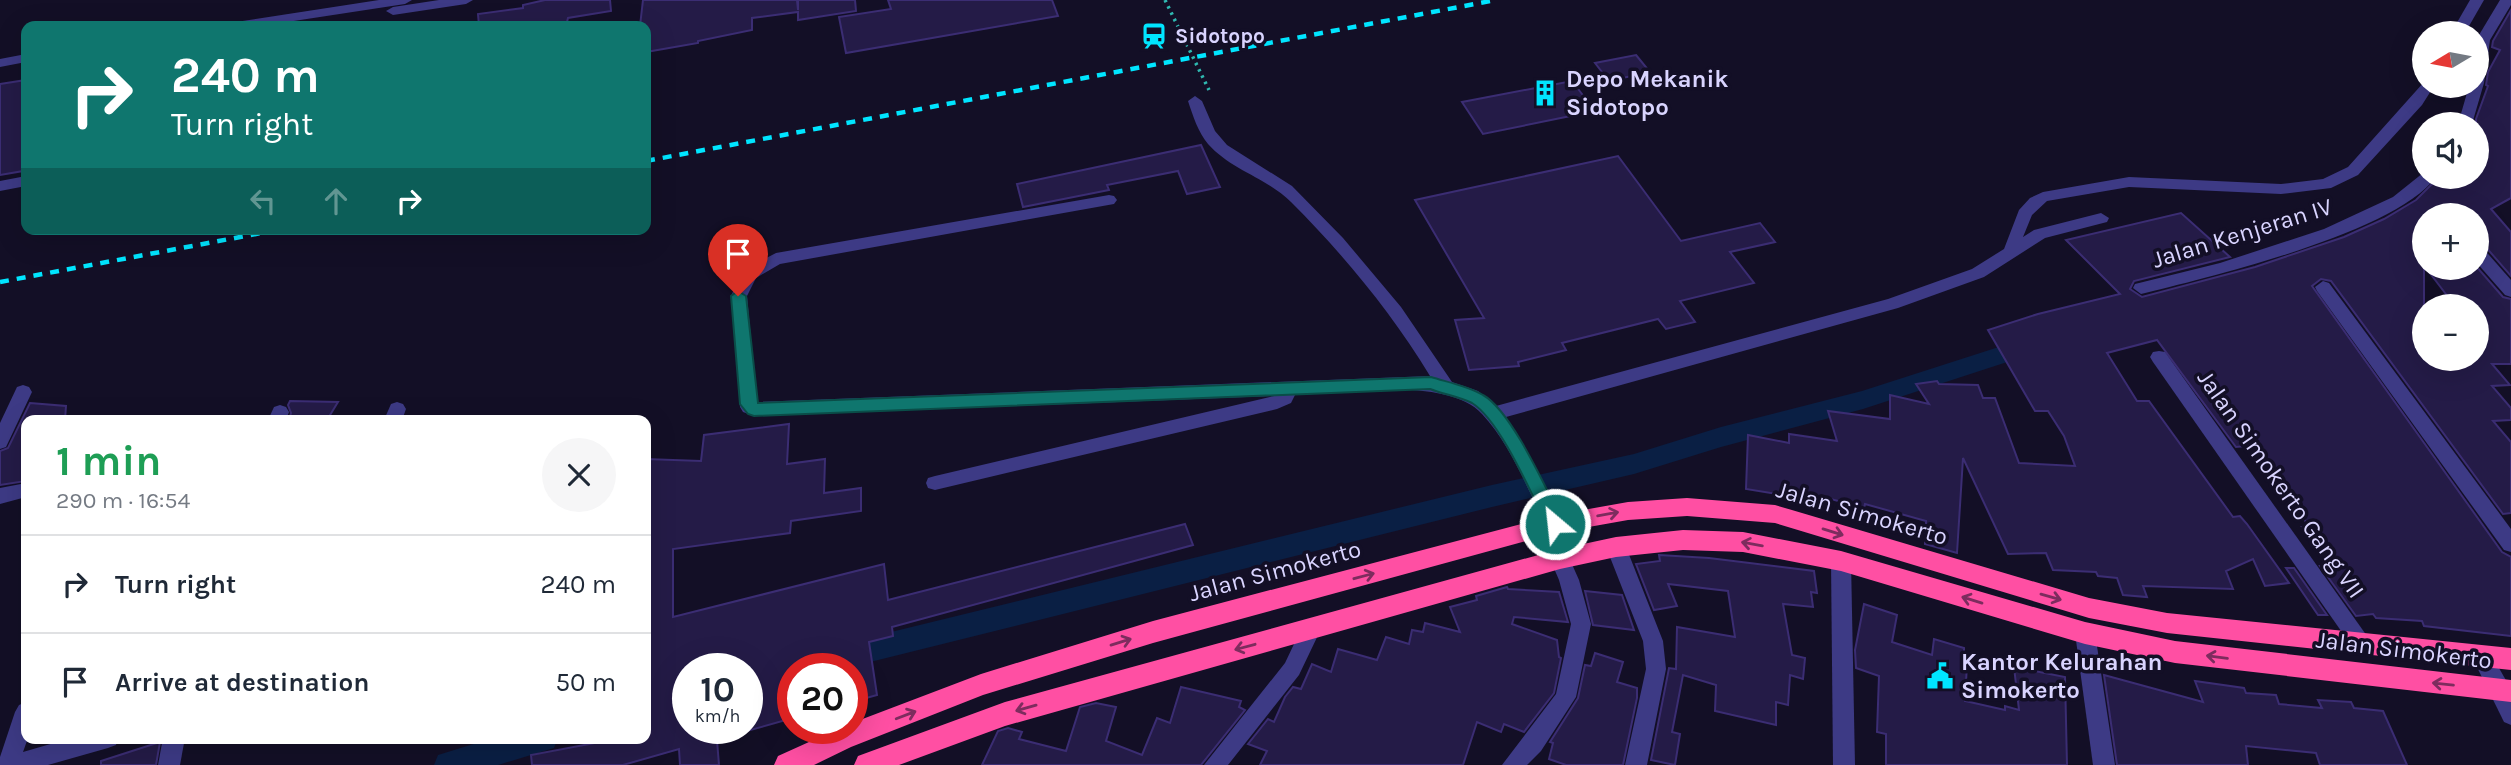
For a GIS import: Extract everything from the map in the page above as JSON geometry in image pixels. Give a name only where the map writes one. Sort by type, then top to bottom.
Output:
[{"type":"highway","name":"Jalan Simokerto","points":[[799,762],[981,685],[1153,632],[1555,524],[1628,510],[1687,507],[1775,514],[2089,608],[2167,623],[2511,659]]},
{"type":"highway","name":"Jalan Simokerto","points":[[867,765],[1005,714],[1560,559],[1616,547],[1683,540],[1743,542],[1841,561],[2085,632],[2175,652],[2506,690]]},
{"type":"street","points":[[268,21],[405,0]]},
{"type":"street","points":[[330,21],[466,0]]},
{"type":"street","points":[[2465,21],[2477,0]]},
{"type":"street","points":[[2469,112],[2477,83],[2483,40],[2507,0]]},
{"type":"street","points":[[0,62],[21,59]]},
{"type":"street","points":[[0,75],[21,72]]},
{"type":"street","points":[[2010,254],[2025,212],[2031,203],[2043,197],[2129,182],[2281,189],[2326,184],[2353,171],[2420,98]]},
{"type":"street","points":[[1195,101],[1211,138],[1224,150],[1294,195],[1383,294],[1422,346],[1445,386]]},
{"type":"street","points":[[0,186],[21,182]]},
{"type":"street","name":"Jalan Kenjeran IV","points":[[2141,288],[2222,268],[2330,233],[2398,201],[2413,189]]},
{"type":"street","points":[[1109,200],[776,259],[749,274],[738,296],[749,407],[754,409],[1431,383],[1478,399],[1492,414],[1509,436],[1555,524]]},
{"type":"street","points":[[1492,414],[1892,304],[1978,273],[2040,234],[2101,218]]},
{"type":"street","points":[[2489,266],[2511,291]]},
{"type":"street","points":[[2323,286],[2511,544]]},
{"type":"street","name":"Jalan Simokerto Gang VII","points":[[2159,357],[2360,642]]},
{"type":"street","points":[[935,483],[1277,401],[1285,398],[1290,389]]},
{"type":"street","points":[[0,442],[23,393]]},
{"type":"street","points":[[0,496],[21,491]]},
{"type":"street","points":[[1616,547],[1653,641],[1656,669],[1636,765]]},
{"type":"street","points":[[1513,765],[1533,744],[1566,697],[1581,624],[1569,580],[1560,559]]},
{"type":"street","points":[[1841,561],[1844,765]]},
{"type":"street","points":[[1215,765],[1292,669],[1311,629]]},
{"type":"street","points":[[2085,632],[2104,765]]},
{"type":"street","points":[[2481,655],[2506,690],[2511,715]]},
{"type":"street","points":[[11,765],[21,730]]},
{"type":"street","points":[[11,765],[86,744]]},
{"type":"street","points":[[169,765],[173,744]]},
{"type":"path","points":[[1165,0],[1209,91],[1194,99],[1195,101]]},
{"type":"building","points":[[545,0],[610,0],[611,11],[568,18],[567,21],[479,21],[478,14],[523,8],[523,5]]},
{"type":"building","points":[[643,0],[797,0],[798,10],[798,0],[855,0],[856,11],[798,20],[798,12],[752,18],[752,30],[651,51],[651,21],[641,21]]},
{"type":"building","points":[[888,0],[1052,0],[1058,16],[846,53],[839,17],[891,9]]},
{"type":"building","points":[[2511,10],[2511,198],[2491,209],[2511,232],[2511,276],[2489,251],[2489,203],[2412,203],[2412,280],[2424,280],[2424,294],[2412,294],[2412,371],[2489,371],[2489,294],[2446,294],[2435,280],[2488,280],[2503,297],[2511,299],[2511,364],[2492,364],[2510,385],[2492,386],[2511,408],[2511,420],[2493,421],[2511,442],[2511,513],[2503,514],[2331,281],[2321,279],[2312,286],[2502,552],[2511,557],[2511,636],[2424,626],[2422,621],[2376,618],[2373,614],[2356,616],[2320,566],[2330,565],[2302,527],[2308,526],[2289,492],[2281,492],[2246,446],[2236,447],[2157,340],[2107,353],[2137,401],[2149,401],[2233,517],[2240,516],[2247,524],[2289,583],[2265,586],[2253,559],[2226,571],[2233,589],[2143,586],[2147,597],[2123,595],[2117,578],[2098,576],[2096,572],[2053,570],[2046,553],[2008,554],[1963,458],[1957,553],[1925,544],[1926,521],[1865,504],[1864,508],[1831,499],[1831,503],[1746,489],[1748,435],[1789,443],[1789,434],[1837,441],[1828,411],[1890,419],[1890,395],[1929,404],[1916,384],[1937,381],[1939,384],[1978,385],[1983,398],[1995,398],[2019,463],[2075,466],[2064,436],[2048,411],[2035,411],[1988,330],[2038,314],[2120,294],[2066,240],[2181,213],[2230,257],[2134,281],[2130,289],[2142,297],[2255,267],[2344,237],[2384,219],[2416,200],[2427,189],[2489,189],[2489,112],[2479,112],[2484,98],[2489,98],[2489,70],[2500,50],[2492,47]]},
{"type":"building","points":[[1636,55],[1650,72],[1609,81],[1595,63]]},
{"type":"building","points":[[21,81],[21,171],[0,175],[0,84]]},
{"type":"building","name":"Depo Mekanik Sidotopo","points":[[1572,81],[1595,111],[1483,134],[1462,102]]},
{"type":"building","points":[[1201,145],[1220,187],[1187,194],[1178,171],[1107,185],[1109,190],[1023,207],[1017,184]]},
{"type":"building","points":[[1618,156],[1681,241],[1760,223],[1775,242],[1730,252],[1754,283],[1680,301],[1695,322],[1666,329],[1658,319],[1562,343],[1566,350],[1518,362],[1519,366],[1469,370],[1455,320],[1484,318],[1415,200]]},
{"type":"building","points":[[290,401],[338,402],[330,415],[290,415],[288,405]]},
{"type":"building","points":[[30,403],[66,406],[65,415],[24,415]]},
{"type":"building","points":[[21,421],[21,482],[0,485],[0,451],[8,448]]},
{"type":"building","points":[[789,424],[787,464],[825,459],[824,493],[861,488],[861,511],[791,521],[790,533],[673,549],[673,617],[884,564],[888,600],[1185,524],[1193,545],[892,627],[893,636],[869,642],[877,695],[868,698],[868,653],[777,653],[777,723],[763,726],[763,653],[672,653],[672,744],[717,744],[719,765],[680,765],[679,749],[623,765],[532,765],[531,755],[589,744],[651,744],[651,459],[701,461],[704,435]]},
{"type":"building","points":[[1659,555],[1709,558],[1814,571],[1817,593],[1811,592],[1813,607],[1783,604],[1792,655],[1805,658],[1803,679],[1790,675],[1788,705],[1776,702],[1776,725],[1715,711],[1716,685],[1683,675],[1672,732],[1680,734],[1675,765],[1651,760],[1669,668],[1676,669],[1677,627],[1735,637],[1728,591],[1668,584],[1677,606],[1654,610],[1636,564],[1660,561]]},
{"type":"building","points":[[2286,568],[2294,568],[2327,615],[2318,615]]},
{"type":"building","points":[[1507,587],[1559,592],[1568,622],[1514,617],[1512,624],[1557,640],[1561,658],[1554,693],[1524,732],[1504,724],[1501,732],[1477,722],[1463,765],[1260,765],[1267,751],[1248,744],[1268,719],[1274,722],[1285,697],[1293,687],[1301,689],[1312,664],[1331,672],[1338,649],[1377,660],[1386,637],[1409,644],[1412,630],[1423,632],[1425,623],[1460,632],[1450,607],[1477,600],[1476,596]]},
{"type":"building","points":[[1585,591],[1622,595],[1634,630],[1593,625]]},
{"type":"building","points":[[1864,604],[1897,615],[1892,642],[1932,655],[1934,639],[1964,648],[1964,664],[1967,664],[1965,701],[2005,710],[2005,706],[2019,710],[2014,667],[2065,677],[2067,765],[1886,765],[1886,734],[1877,732],[1879,676],[1856,668],[1855,650]]},
{"type":"building","points":[[1595,653],[1623,662],[1617,682],[1637,688],[1623,765],[1566,765],[1549,759],[1553,743],[1550,742],[1578,698],[1585,665],[1591,666]]},
{"type":"building","points":[[2104,675],[2203,702],[2195,681],[2244,688],[2246,693],[2276,695],[2279,704],[2322,708],[2318,700],[2351,702],[2354,708],[2383,711],[2407,765],[2320,765],[2316,753],[2246,746],[2248,765],[2117,765]]},
{"type":"building","points":[[1181,687],[1241,701],[1239,707],[1245,710],[1201,765],[982,765],[998,731],[1008,728],[1022,732],[1019,739],[1066,751],[1080,707],[1096,703],[1116,707],[1106,741],[1142,755],[1157,718],[1170,723]]},
{"type":"building","points":[[160,744],[156,765],[101,765],[101,761]]},
{"type":"waterway","points":[[858,653],[1492,496],[1634,464],[1721,437],[1863,400],[2033,345]]},
{"type":"waterway","points":[[449,765],[522,744]]},
{"type":"railway","points":[[651,160],[1496,0]]},
{"type":"railway","points":[[0,282],[251,235]]},
{"type":"place","name":"Sidotopo","points":[[1154,36]]},
{"type":"place","name":"Depo Mekanik Sidotopo","points":[[1545,93]]},
{"type":"place","name":"Kantor Kelurahan Simokerto","points":[[1940,676]]},
{"type":"route","points":[[738,296],[748,404],[754,409],[1431,383],[1478,399],[1492,414],[1517,449],[1555,524]]}]
